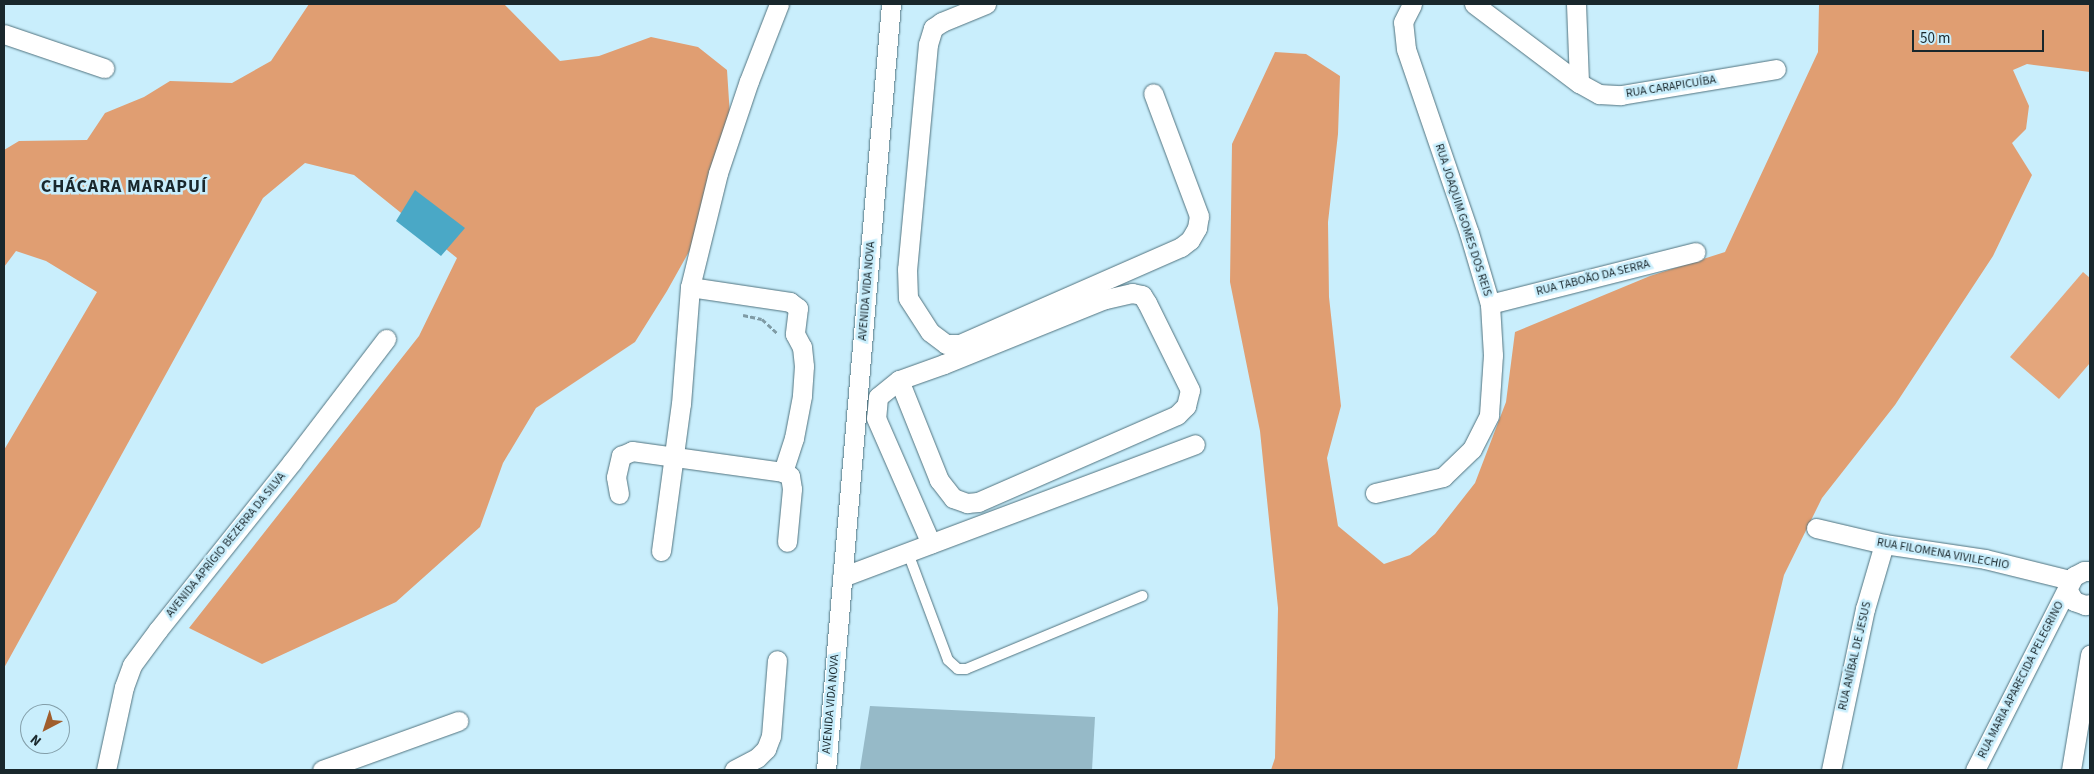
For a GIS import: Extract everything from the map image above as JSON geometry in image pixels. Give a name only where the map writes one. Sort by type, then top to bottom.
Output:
[{"type":"street","points":[[661,552],[681,404],[690,287],[718,173],[748,81],[779,4]]},
{"type":"street","name":"AVENIDA VIDA NOVA","points":[[826,770],[892,4]]},
{"type":"street","points":[[986,4],[942,22],[933,28],[928,44],[907,278],[908,298],[919,318],[930,332],[946,344],[960,344],[1181,247],[1190,240],[1197,228],[1199,216],[1152,93]]},
{"type":"street","name":"RUA JOAQUIM GOMES DOS REIS","points":[[1375,493],[1443,477],[1472,450],[1489,415],[1493,355],[1490,304],[1469,233],[1406,49],[1403,22],[1412,4]]},
{"type":"street","name":"RUA CARAPICUÍBA","points":[[1474,4],[1579,83],[1599,94],[1621,96],[1776,69]]},
{"type":"street","points":[[1576,4],[1579,83]]},
{"type":"street","points":[[4,34],[104,68]]},
{"type":"street","name":"RUA TABOÃO DA SERRA","points":[[1490,304],[1696,252]]},
{"type":"street","points":[[690,287],[790,302],[798,308],[795,334],[802,347],[804,366],[802,396],[794,438],[783,472]]},
{"type":"street","points":[[899,380],[939,480],[953,498],[967,503],[978,502],[1177,416],[1186,406],[1190,390],[1147,303],[1142,295],[1132,293],[1105,299],[944,364],[899,380],[885,389],[878,397],[876,418],[931,544]]},
{"type":"street","name":"AVENIDA APRÍGIO BEZERRA DA SILVA","points":[[106,770],[124,687],[132,665],[386,339]]},
{"type":"street","points":[[842,577],[1194,444]]},
{"type":"street","points":[[619,494],[616,477],[621,456],[632,450],[673,458],[783,472],[790,476],[792,489],[787,542]]},
{"type":"street","name":"RUA FILOMENA VIVILECHIO","points":[[1816,528],[1884,544],[1985,559],[2069,585]]},
{"type":"street","name":"RUA ANÍBAL DE JESUS","points":[[1831,770],[1863,619],[1884,544]]},
{"type":"street","points":[[2090,571],[2078,572],[2069,585],[2074,600],[2079,604],[2090,604]]},
{"type":"street","name":"RUA MARIA APARECIDA PELEGRINO","points":[[1975,770],[2069,585]]},
{"type":"street","points":[[2071,770],[2090,655]]},
{"type":"street","points":[[734,770],[758,758],[766,750],[771,736],[777,660]]},
{"type":"street","points":[[322,770],[458,721]]},
{"type":"lane","points":[[908,553],[948,660],[958,669],[966,669],[1142,596]]},
{"type":"path","points":[[735,313],[762,319],[784,340]]},
{"type":"shaded area","points":[[309,4],[504,4],[560,61],[599,56],[651,37],[698,47],[727,70],[730,116],[705,223],[667,291],[635,342],[536,408],[503,463],[480,527],[396,602],[262,664],[189,628],[419,336],[457,258],[354,175],[305,163],[263,198],[4,668],[4,450],[97,292],[46,261],[16,251],[4,267],[4,150],[19,141],[87,140],[105,113],[144,97],[170,81],[232,83],[271,61]]},
{"type":"shaded area","points":[[1819,4],[2090,4],[2090,72],[2027,64],[2013,70],[2029,106],[2026,129],[2012,143],[2032,175],[1993,256],[1895,405],[1822,498],[1784,575],[1737,770],[1271,770],[1275,758],[1278,608],[1260,431],[1230,282],[1232,144],[1275,52],[1306,54],[1340,76],[1338,134],[1328,222],[1329,297],[1341,406],[1327,458],[1338,526],[1384,564],[1410,555],[1435,534],[1475,483],[1506,402],[1515,332],[1650,276],[1725,252],[1818,52]]},
{"type":"shaded area","points":[[2083,272],[2090,278],[2090,363],[2059,399],[2010,357]]},
{"type":"water","points":[[415,190],[465,228],[441,256],[396,221]]},
{"type":"building","points":[[870,706],[1095,717],[1092,770],[860,769]]},
{"type":"district","name":"CHÁCARA MARAPUÍ","points":[[124,187]]}]
